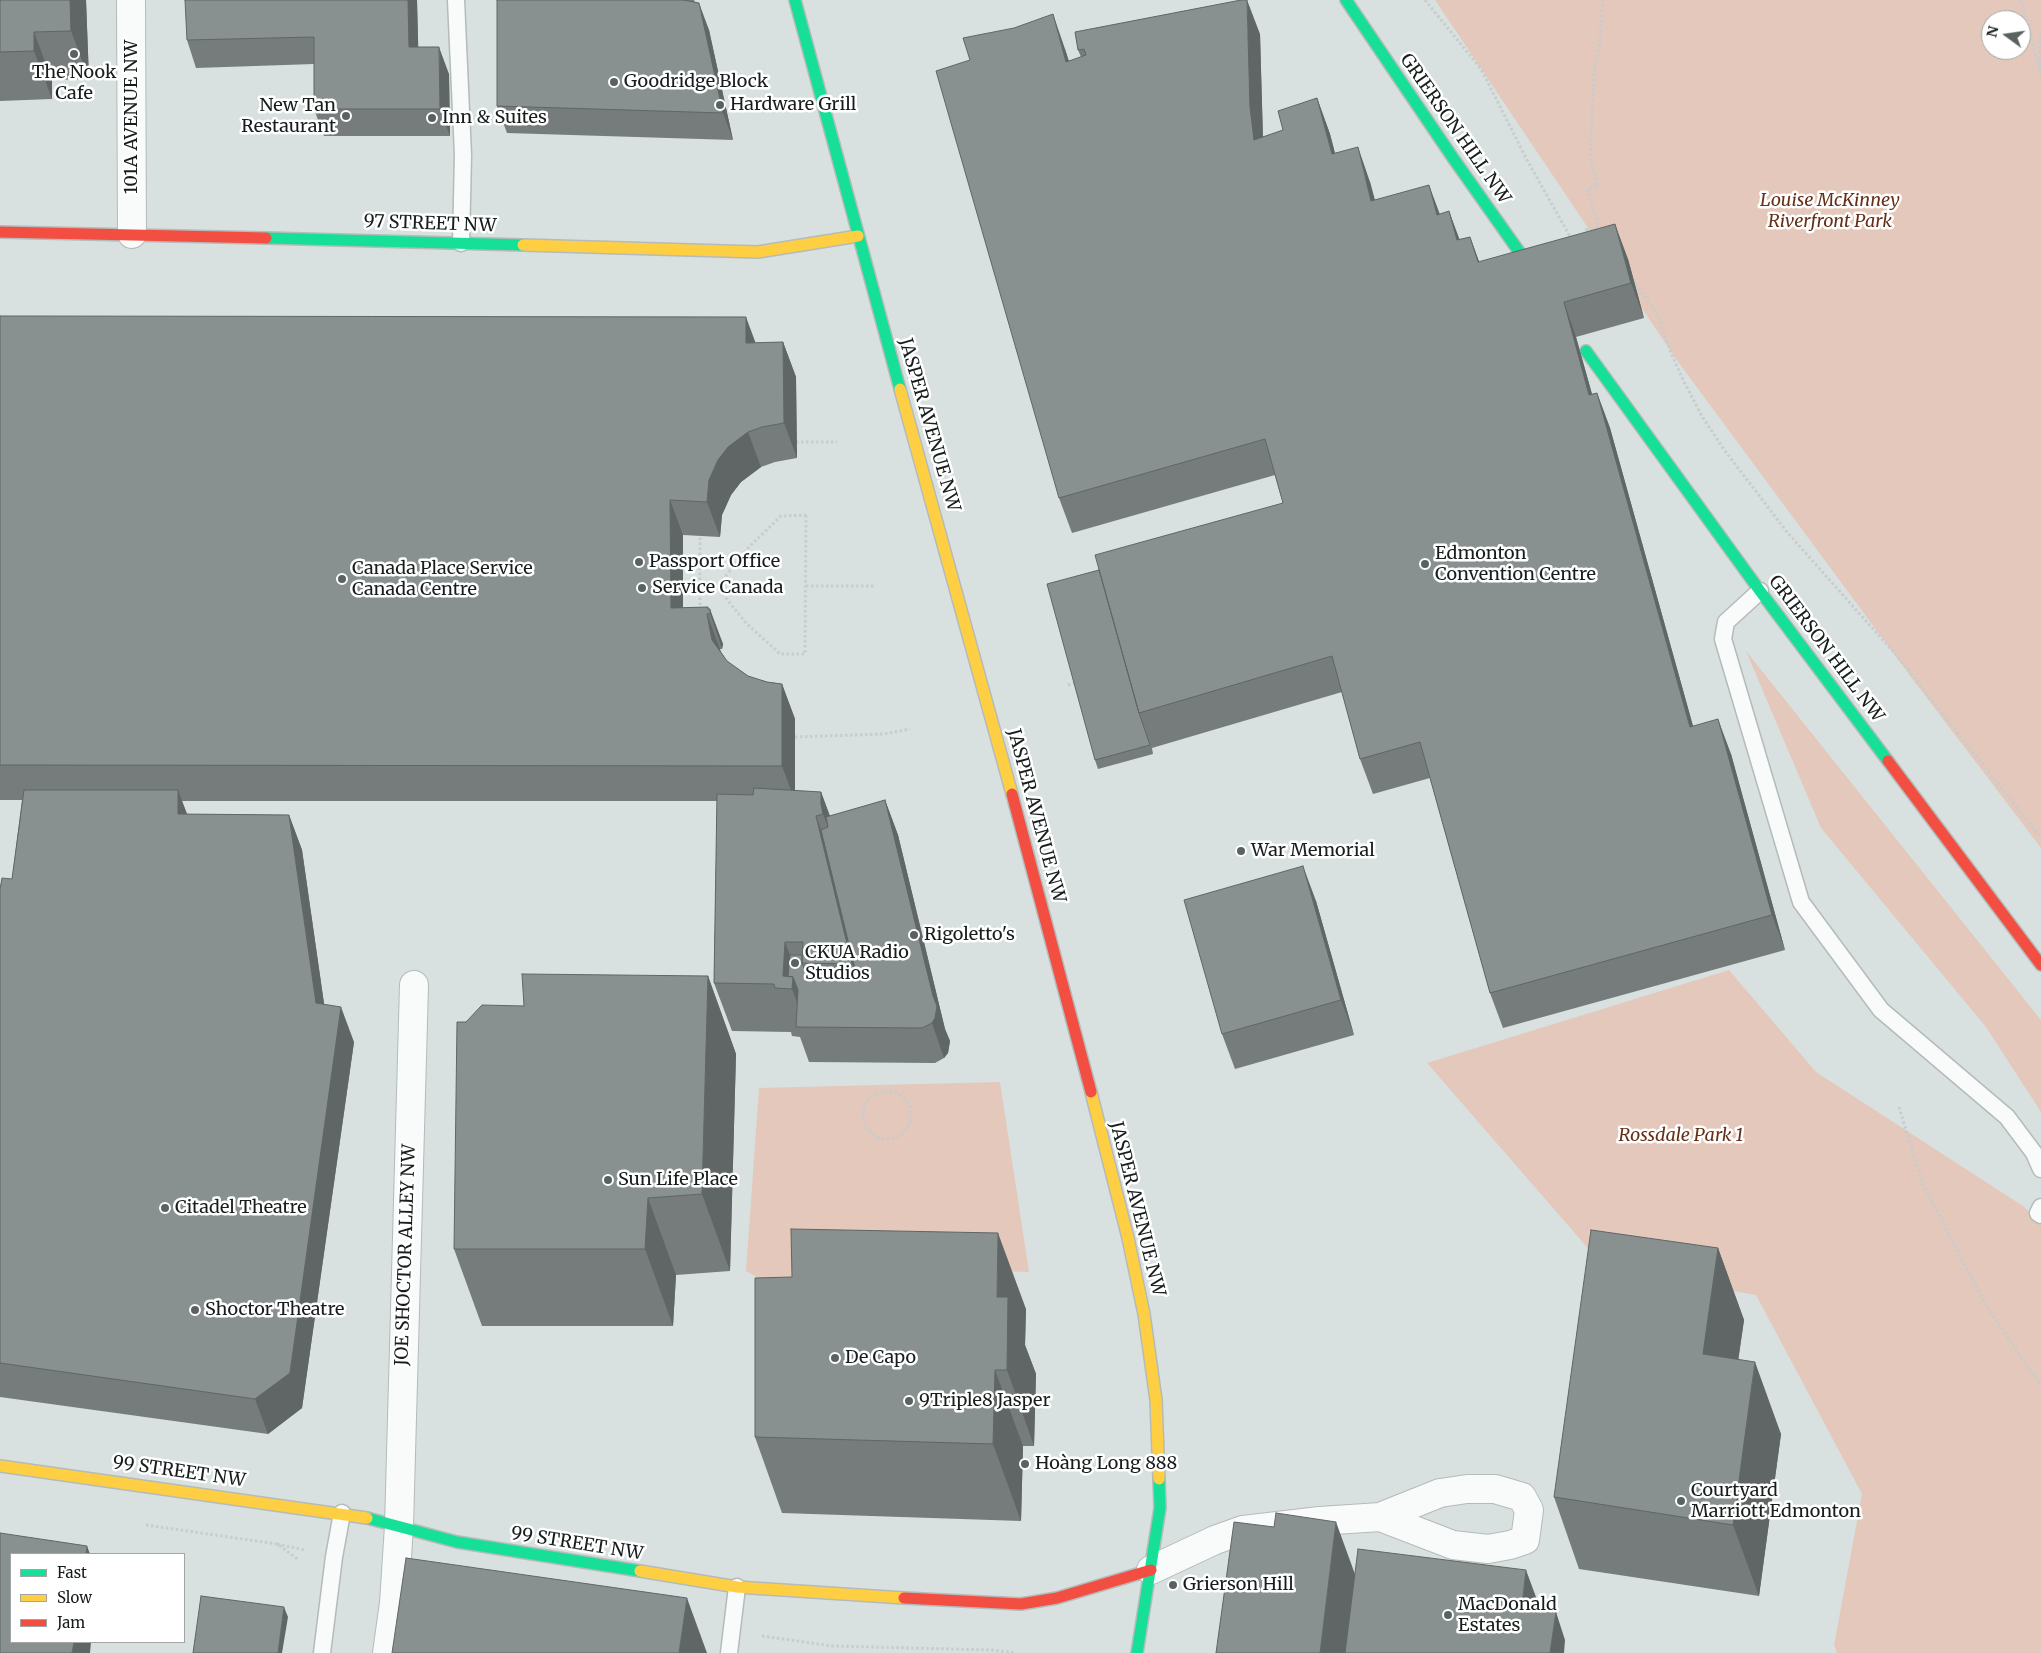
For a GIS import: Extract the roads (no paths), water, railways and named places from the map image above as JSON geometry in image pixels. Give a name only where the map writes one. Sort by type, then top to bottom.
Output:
[{"type":"main road","name":"JASPER AVENUE NW","points":[[795,0],[826,110],[858,236],[1008,777],[1130,1248],[1144,1314],[1156,1400],[1160,1508],[1136,1653]]},
{"type":"main road","name":"GRIERSON HILL NW","points":[[1346,0],[1536,277]]},
{"type":"main road","name":"97 STREET NW","points":[[0,232],[758,252],[858,236]]},
{"type":"main road","name":"GRIERSON HILL NW","points":[[1586,351],[1760,590],[2041,965]]},
{"type":"main road","name":"99 STREET NW","points":[[0,1466],[342,1513],[443,1538],[505,1550],[738,1586],[858,1596],[1021,1604],[1057,1598],[1151,1570]]},
{"type":"street","name":"101A AVENUE NW","points":[[131,0],[132,234]]},
{"type":"street","name":"JOE SHOCTOR ALLEY NW","points":[[387,1653],[394,1595],[399,1526],[414,985]]},
{"type":"street","points":[[1151,1570],[1215,1540],[1243,1530],[1320,1521],[1380,1517]]},
{"type":"lane","points":[[456,0],[463,155],[461,243]]},
{"type":"lane","points":[[1760,590],[1726,622],[1723,639],[1801,902],[1881,1010],[2007,1117],[2034,1153],[2041,1169]]},
{"type":"lane","points":[[322,1653],[334,1557],[342,1513]]},
{"type":"lane","points":[[729,1653],[738,1586]]},
{"type":"place","name":"The Nook Cafe","points":[[74,54]]},
{"type":"place","name":"Goodridge Block","points":[[614,82]]},
{"type":"place","name":"Hardware Grill","points":[[720,105]]},
{"type":"place","name":"New Tan Restaurant","points":[[346,116]]},
{"type":"place","name":"Inn & Suites","points":[[432,118]]},
{"type":"place","name":"Passport Office","points":[[639,562]]},
{"type":"place","name":"Edmonton Convention Centre","points":[[1425,564]]},
{"type":"place","name":"Canada Place Service Canada Centre","points":[[342,579]]},
{"type":"place","name":"Service Canada","points":[[642,588]]},
{"type":"place","name":"War Memorial","points":[[1241,851]]},
{"type":"place","name":"Rigoletto's","points":[[914,935]]},
{"type":"place","name":"CKUA Radio Studios","points":[[795,963]]},
{"type":"place","name":"Sun Life Place","points":[[608,1180]]},
{"type":"place","name":"Citadel Theatre","points":[[165,1208]]},
{"type":"place","name":"Shoctor Theatre","points":[[195,1310]]},
{"type":"place","name":"De Capo","points":[[835,1358]]},
{"type":"place","name":"9Triple8 Jasper","points":[[909,1401]]},
{"type":"place","name":"Hoàng Long 888","points":[[1025,1464]]},
{"type":"place","name":"Courtyard Marriott Edmonton","points":[[1681,1501]]},
{"type":"place","name":"Grierson Hill","points":[[1173,1585]]},
{"type":"place","name":"MacDonald Estates","points":[[1448,1615]]},
{"type":"park label","name":"Louise McKinney Riverfront Park","points":[[1830,211]]},
{"type":"park label","name":"Rossdale Park 1","points":[[1681,1136]]}]
